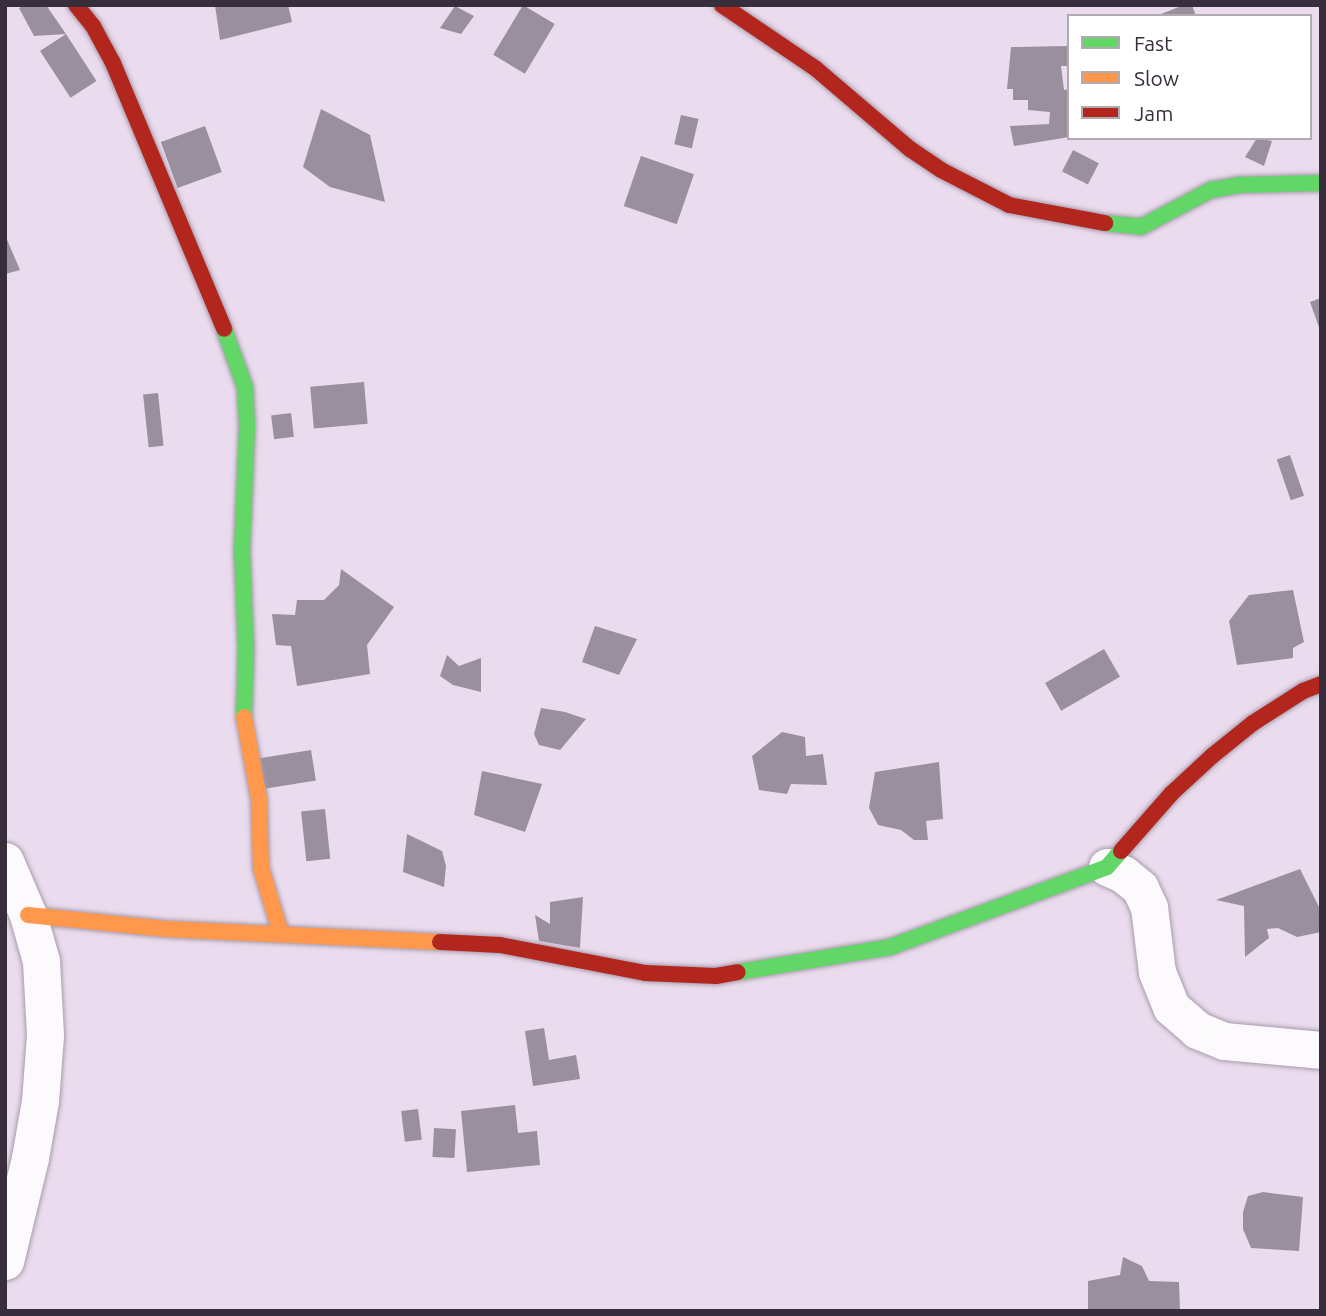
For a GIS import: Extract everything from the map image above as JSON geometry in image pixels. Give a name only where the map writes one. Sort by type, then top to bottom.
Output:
[{"type":"street","points":[[76,5],[93,26],[113,63],[208,296],[233,348],[245,387],[247,426],[242,526],[246,650],[244,719],[259,800],[261,868],[281,934]]},
{"type":"street","points":[[722,5],[815,68],[910,149],[941,170],[1009,205],[1092,222],[1141,227],[1211,190],[1238,185],[1321,183]]},
{"type":"street","points":[[28,915],[166,929],[500,945],[645,973],[716,976],[890,947],[1107,867],[1172,793],[1212,756],[1253,723],[1303,691],[1321,684]]},
{"type":"street","points":[[5,861],[28,915],[41,961],[45,1035],[32,1146],[5,1261]]},
{"type":"street","points":[[1107,867],[1123,874],[1140,888],[1149,907],[1157,972],[1171,1007],[1188,1023],[1197,1030],[1224,1041],[1321,1050]]},
{"type":"building","points":[[25,5],[46,5],[66,34],[34,36],[19,8]]},
{"type":"building","points":[[215,5],[288,5],[292,22],[220,40]]},
{"type":"building","points":[[523,5],[555,24],[525,74],[493,55]]},
{"type":"building","points":[[1184,5],[1192,5],[1195,14],[1161,14]]},
{"type":"building","points":[[455,6],[474,16],[461,34],[440,28]]},
{"type":"building","points":[[66,34],[96,81],[71,98],[40,51]]},
{"type":"building","points":[[1067,46],[1067,66],[1061,66],[1064,90],[1067,89],[1067,137],[1014,146],[1010,126],[1049,124],[1050,112],[1028,110],[1028,100],[1013,100],[1013,89],[1007,89],[1011,47]]},
{"type":"building","points":[[321,109],[370,135],[385,202],[330,187],[303,167]]},
{"type":"building","points":[[681,115],[699,119],[692,148],[674,144]]},
{"type":"building","points":[[205,126],[222,172],[178,188],[161,142]]},
{"type":"building","points":[[1256,140],[1272,141],[1264,166],[1245,157]]},
{"type":"building","points":[[1073,150],[1099,163],[1088,185],[1062,171]]},
{"type":"building","points":[[641,156],[694,174],[677,224],[624,206]]},
{"type":"building","points":[[5,235],[20,270],[5,274]]},
{"type":"building","points":[[1321,298],[1321,330],[1320,330],[1310,302]]},
{"type":"building","points":[[364,382],[368,424],[314,429],[310,387]]},
{"type":"building","points":[[158,393],[164,446],[149,447],[143,395]]},
{"type":"building","points":[[291,413],[294,437],[274,439],[271,415]]},
{"type":"building","points":[[1290,455],[1304,496],[1291,500],[1277,460]]},
{"type":"building","points":[[341,569],[394,607],[367,645],[370,674],[297,686],[291,646],[276,645],[272,614],[295,615],[297,600],[324,600],[339,585]]},
{"type":"building","points":[[1293,590],[1304,642],[1293,648],[1293,658],[1237,665],[1229,621],[1249,595]]},
{"type":"building","points":[[595,626],[637,639],[619,675],[582,662]]},
{"type":"building","points":[[1104,649],[1120,677],[1061,711],[1045,683]]},
{"type":"building","points":[[447,655],[459,666],[481,658],[481,692],[453,685],[440,676]]},
{"type":"building","points":[[541,708],[586,719],[560,750],[539,745],[534,734]]},
{"type":"building","points":[[782,732],[805,737],[806,756],[823,754],[827,785],[791,784],[787,794],[759,790],[752,756]]},
{"type":"building","points":[[311,750],[316,781],[264,789],[260,758]]},
{"type":"building","points":[[939,762],[943,819],[926,821],[928,840],[914,840],[901,830],[878,825],[869,808],[875,772]]},
{"type":"building","points":[[482,771],[542,784],[525,832],[474,815]]},
{"type":"building","points":[[325,809],[330,859],[306,861],[301,812]]},
{"type":"building","points":[[407,834],[442,851],[446,866],[444,887],[403,872]]},
{"type":"building","points":[[1300,869],[1321,911],[1321,932],[1297,937],[1278,928],[1267,929],[1269,938],[1245,957],[1244,906],[1216,900]]},
{"type":"building","points":[[583,897],[580,948],[539,941],[535,915],[550,924],[550,902]]},
{"type":"building","points":[[544,1028],[549,1060],[576,1055],[580,1079],[533,1086],[525,1031]]},
{"type":"building","points":[[515,1105],[518,1133],[537,1131],[540,1165],[467,1172],[461,1111]]},
{"type":"building","points":[[418,1109],[422,1140],[405,1142],[401,1111]]},
{"type":"building","points":[[434,1128],[456,1129],[454,1158],[432,1157]]},
{"type":"building","points":[[1263,1192],[1303,1197],[1299,1251],[1251,1248],[1243,1229],[1243,1212],[1248,1196]]},
{"type":"building","points":[[1123,1257],[1142,1266],[1149,1281],[1179,1282],[1180,1311],[1088,1311],[1088,1281],[1120,1275]]},
{"type":"traffic: fast","points":[[1105,223],[1141,227],[1211,190],[1238,185],[1321,183]]},
{"type":"traffic: fast","points":[[224,329],[245,387],[247,426],[242,550],[246,650],[244,717]]},
{"type":"traffic: fast","points":[[738,972],[890,947],[1107,867],[1121,851]]},
{"type":"traffic: slow","points":[[244,717],[259,799],[261,868],[281,934]]},
{"type":"traffic: slow","points":[[28,915],[166,929],[440,942]]},
{"type":"traffic: jam","points":[[76,5],[93,26],[113,63],[224,329]]},
{"type":"traffic: jam","points":[[722,5],[815,68],[910,149],[941,170],[1009,205],[1105,223]]},
{"type":"traffic: jam","points":[[1121,851],[1172,793],[1212,756],[1253,723],[1303,691],[1321,684]]},
{"type":"traffic: jam","points":[[440,942],[500,945],[645,973],[716,976],[738,972]]}]
